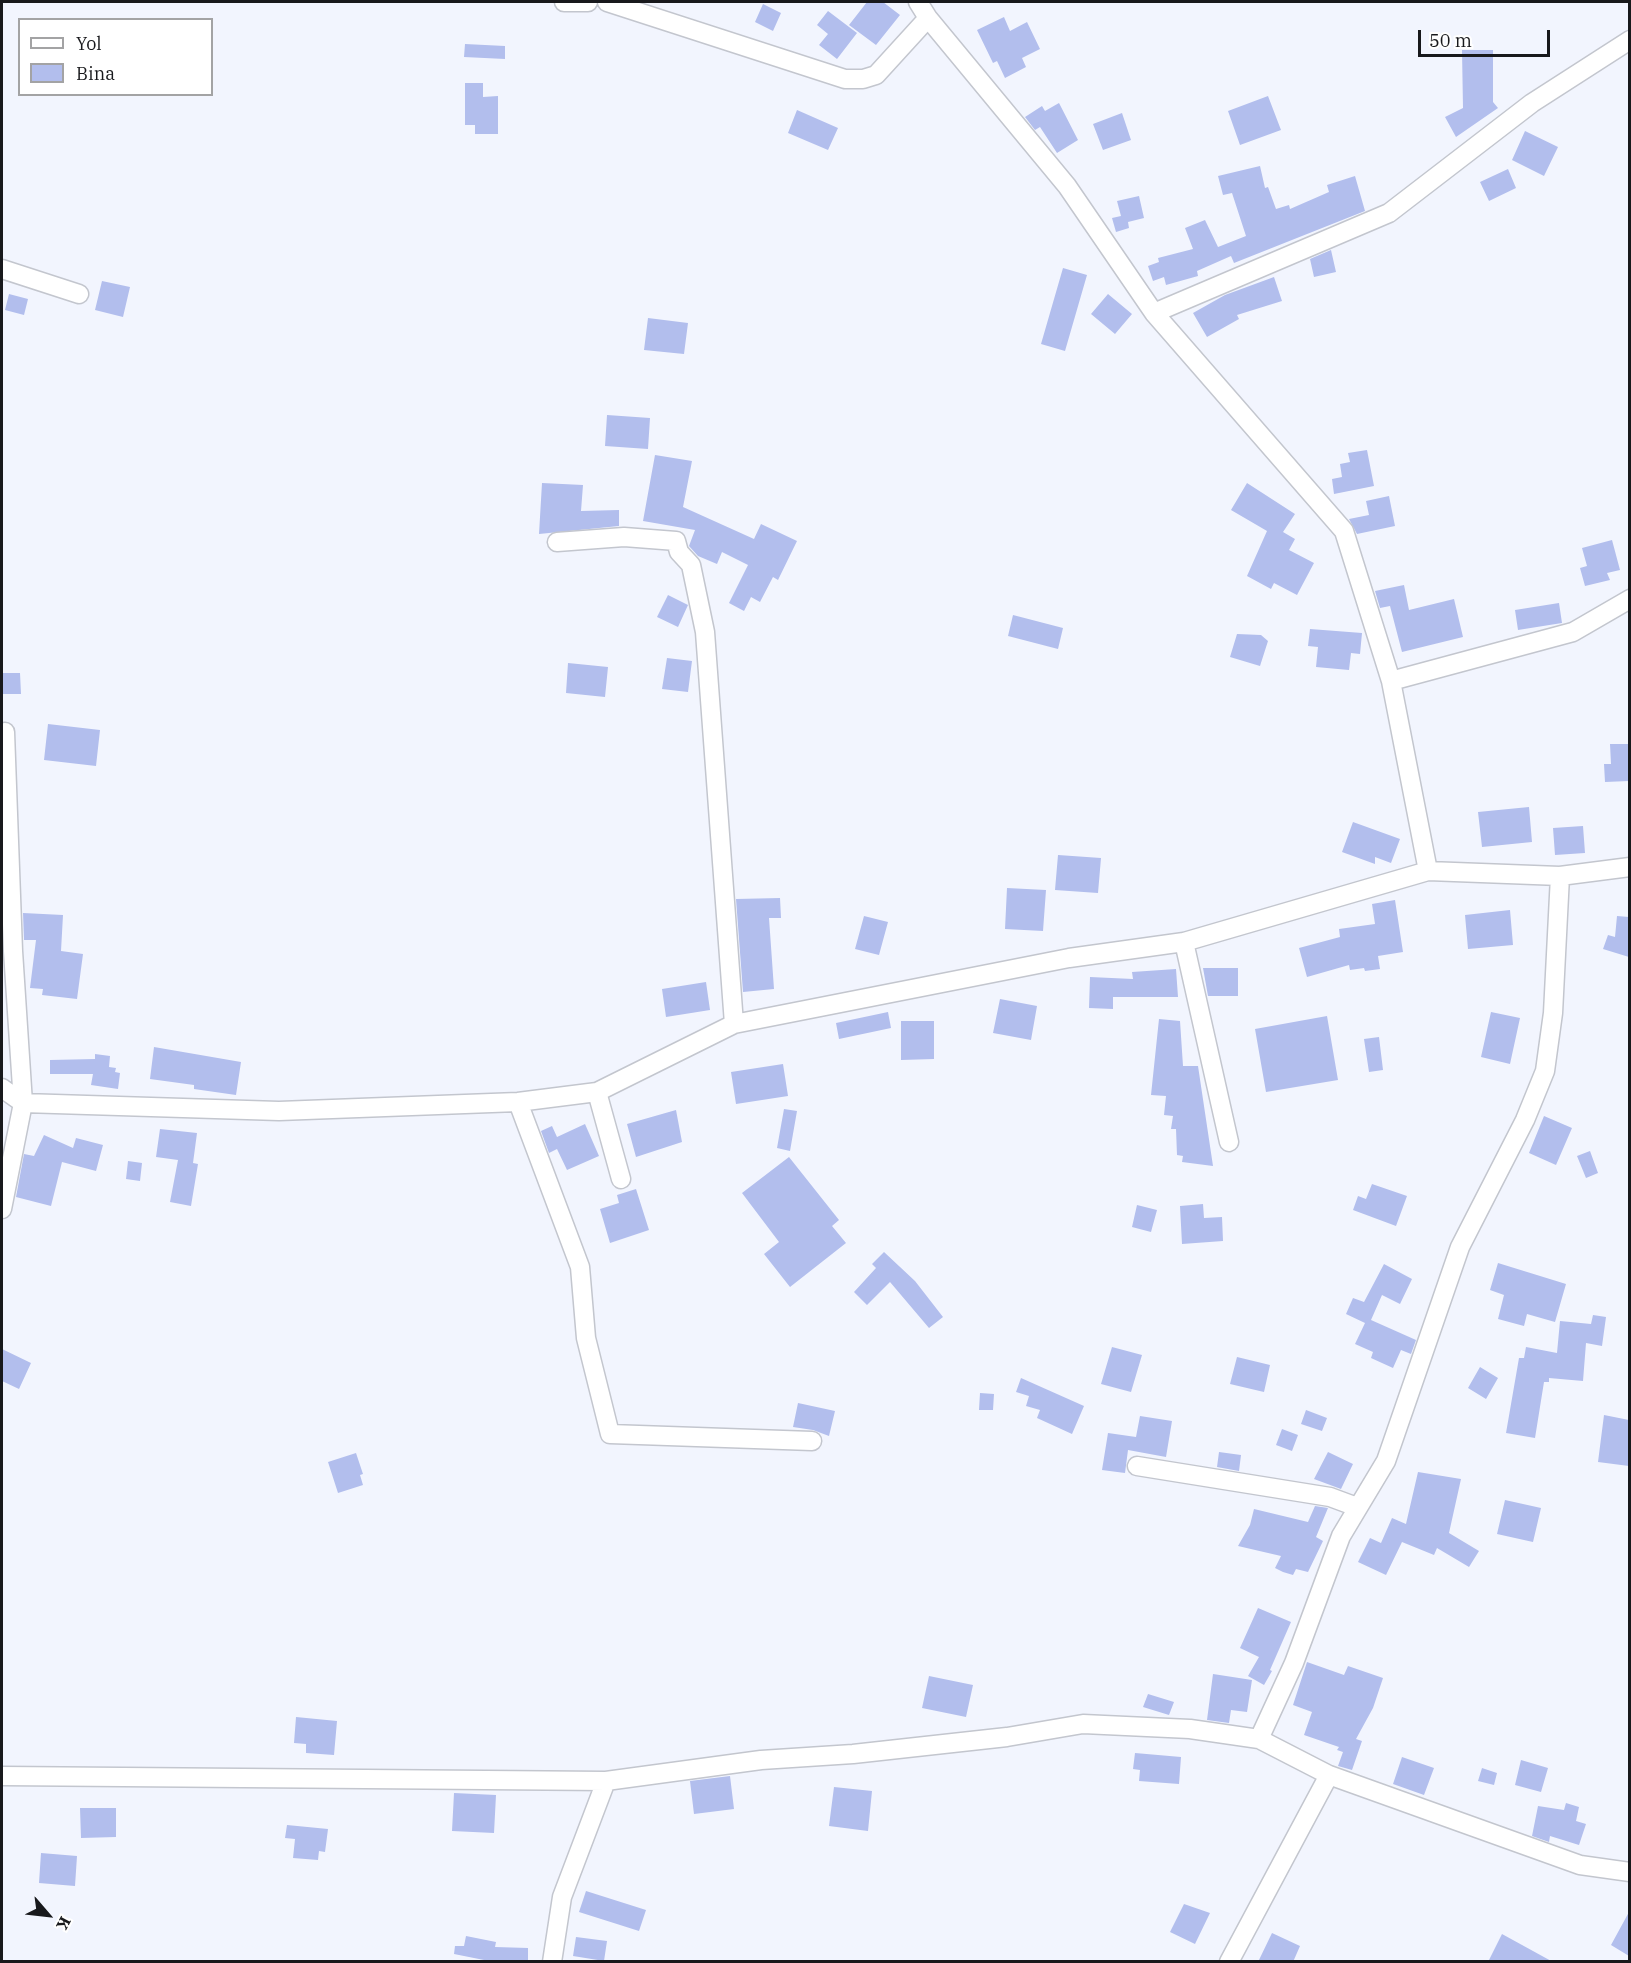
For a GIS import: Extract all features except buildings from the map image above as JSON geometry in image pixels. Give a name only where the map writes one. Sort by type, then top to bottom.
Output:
[{"type":"street","points":[[564,2],[588,2]]},
{"type":"street","points":[[607,2],[845,79],[863,80],[876,75],[928,18]]},
{"type":"street","points":[[918,2],[928,18],[1066,186],[1154,313],[1344,531],[1391,681],[1428,871]]},
{"type":"street","points":[[1154,313],[1389,213],[1532,103],[1629,40]]},
{"type":"street","points":[[2,269],[80,294]]},
{"type":"street","points":[[557,542],[624,537],[676,541],[679,552],[691,565],[705,632],[734,1024]]},
{"type":"street","points":[[1391,681],[1573,632],[1629,599]]},
{"type":"street","points":[[2,1209],[23,1102],[13,951],[5,732]]},
{"type":"street","points":[[2,1088],[23,1102],[279,1111],[518,1102],[597,1092],[734,1024],[1069,957],[1184,942],[1428,871],[1560,876],[1629,867]]},
{"type":"street","points":[[1259,1739],[1294,1663],[1341,1536],[1386,1461],[1460,1247],[1525,1120],[1545,1071],[1552,1013],[1560,876]]},
{"type":"street","points":[[1184,942],[1229,1142]]},
{"type":"street","points":[[597,1092],[621,1179]]},
{"type":"street","points":[[518,1102],[580,1267],[586,1338],[610,1434],[812,1441]]},
{"type":"street","points":[[1137,1466],[1330,1497],[1357,1507]]},
{"type":"street","points":[[2,1776],[606,1781],[761,1760],[853,1754],[1007,1737],[1083,1724],[1190,1729],[1259,1739],[1329,1775],[1580,1865],[1629,1872]]},
{"type":"street","points":[[1229,1962],[1329,1775]]},
{"type":"street","points":[[552,1962],[562,1897],[606,1781]]}]
